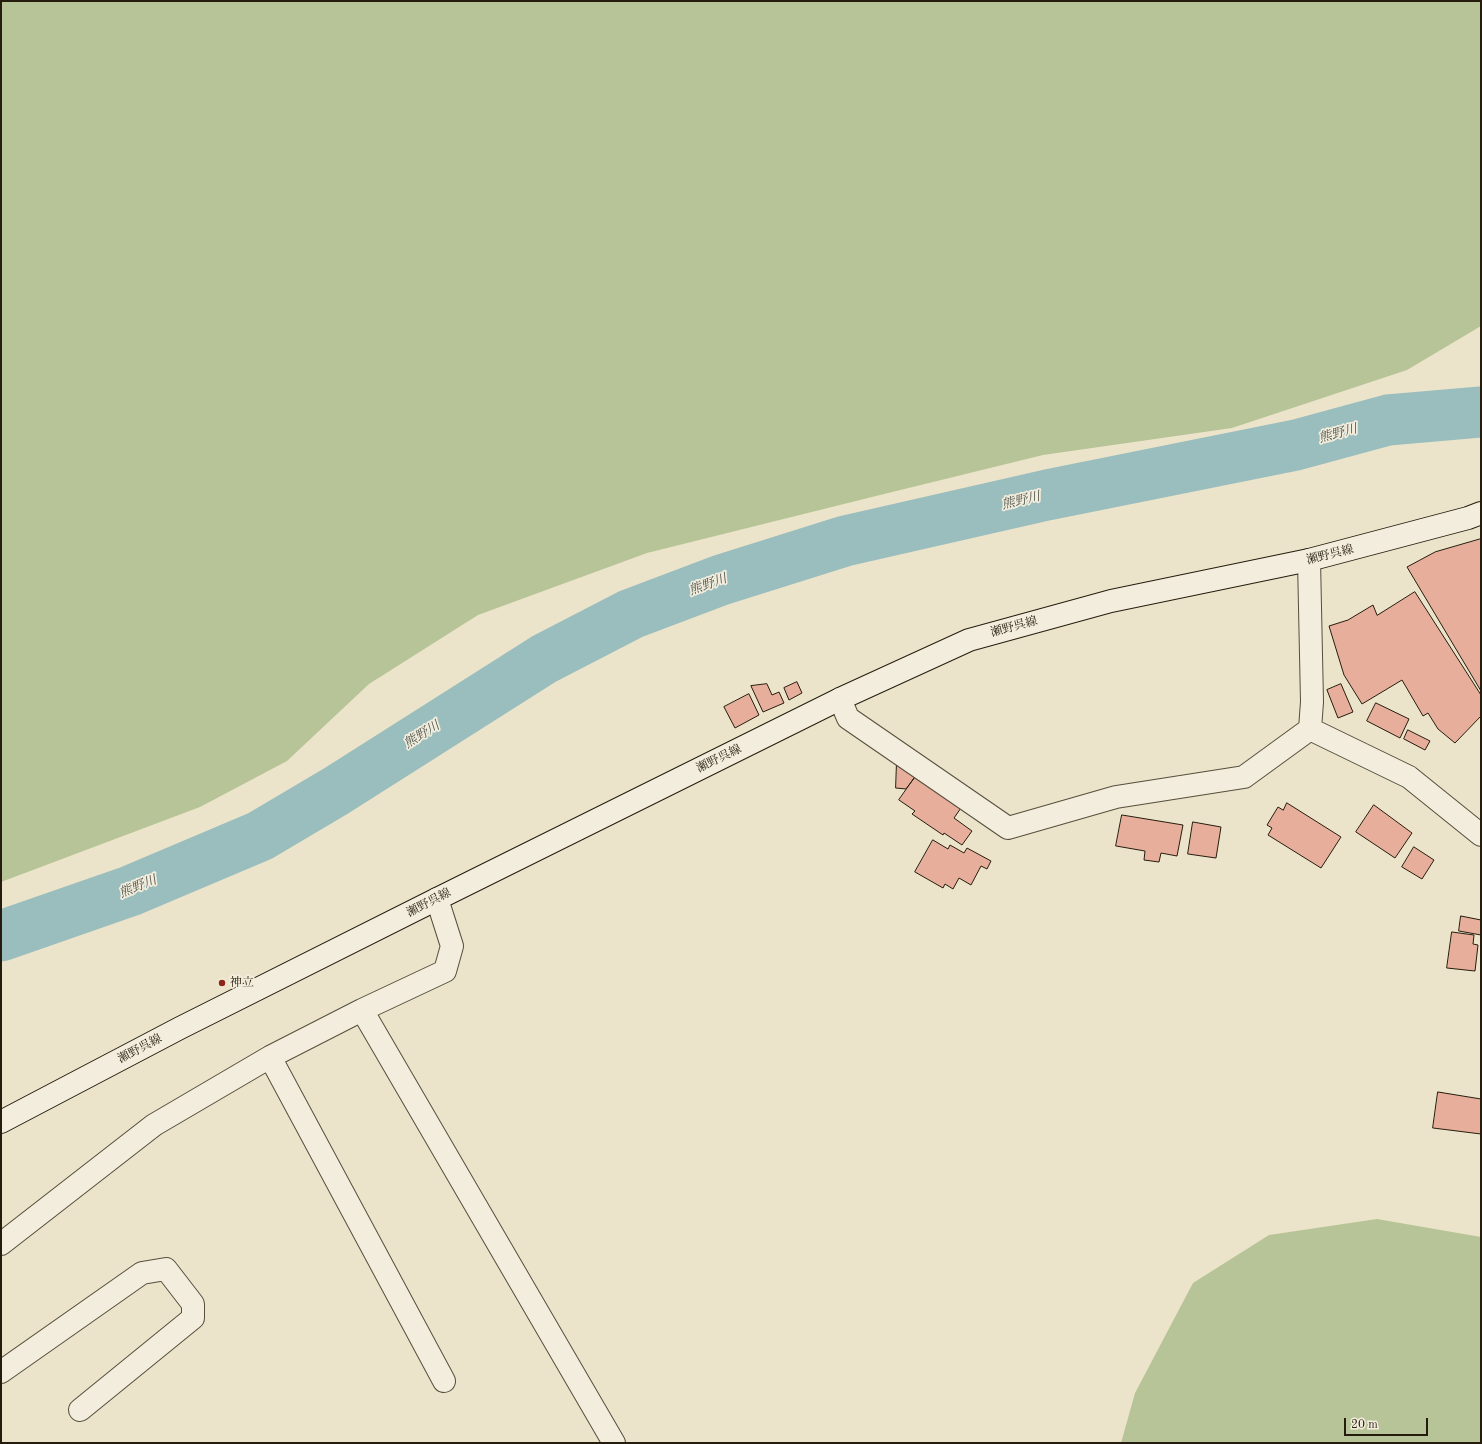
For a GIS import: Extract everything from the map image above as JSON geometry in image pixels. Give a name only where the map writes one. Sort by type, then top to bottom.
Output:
[{"type":"street","name":"瀬野呉線","points":[[1,1122],[180,1028],[437,899],[840,699],[969,640],[1111,601],[1309,560],[1468,518],[1481,513]]},
{"type":"street","points":[[840,699],[848,718],[1008,828],[1116,797],[1244,777],[1310,729],[1312,702],[1309,560]]},
{"type":"street","points":[[1310,729],[1409,777],[1481,835]]},
{"type":"street","points":[[1,1244],[154,1125],[270,1057],[362,1010],[445,971],[452,946],[437,899]]},
{"type":"street","points":[[362,1010],[614,1443]]},
{"type":"street","points":[[270,1057],[444,1381]]},
{"type":"street","points":[[1,1372],[142,1273],[166,1269],[193,1304],[193,1318],[80,1410]]},
{"type":"green space","points":[[1,1],[1481,1],[1481,326],[1407,370],[1232,428],[1043,455],[880,495],[647,553],[478,615],[369,684],[287,761],[200,807],[1,882]]},
{"type":"green space","points":[[1377,1219],[1481,1237],[1481,1443],[1121,1443],[1135,1393],[1193,1283],[1269,1235]]},
{"type":"building","points":[[1481,539],[1481,691],[1407,567],[1435,552]]},
{"type":"building","points":[[1415,592],[1481,695],[1481,716],[1455,743],[1438,729],[1428,713],[1423,716],[1402,680],[1362,704],[1344,675],[1329,626],[1348,620],[1373,605],[1377,615]]},
{"type":"building","points":[[797,682],[802,693],[789,700],[784,688]]},
{"type":"building","points":[[767,684],[772,695],[779,692],[784,703],[763,712],[751,686]]},
{"type":"building","points":[[1341,684],[1353,712],[1338,718],[1327,690]]},
{"type":"building","points":[[749,694],[759,715],[735,728],[724,707]]},
{"type":"building","points":[[1376,703],[1409,719],[1400,738],[1367,721]]},
{"type":"building","points":[[1408,730],[1430,741],[1425,750],[1404,739]]},
{"type":"building","points":[[897,758],[918,773],[906,789],[896,788]]},
{"type":"building","points":[[918,773],[963,805],[954,818],[972,831],[962,845],[944,833],[943,835],[912,814],[915,811],[899,800]]},
{"type":"building","points":[[1287,803],[1341,837],[1321,868],[1268,835],[1272,828],[1267,825],[1278,807],[1283,810]]},
{"type":"building","points":[[1374,805],[1412,833],[1395,858],[1356,832]]},
{"type":"building","points":[[1122,815],[1183,825],[1177,856],[1161,853],[1159,862],[1144,860],[1145,851],[1116,846]]},
{"type":"building","points":[[1193,822],[1221,827],[1216,858],[1188,854]]},
{"type":"building","points":[[933,840],[948,849],[950,845],[964,853],[967,848],[991,861],[987,869],[981,866],[971,885],[959,878],[953,889],[945,884],[943,888],[915,872]]},
{"type":"building","points":[[1414,847],[1434,860],[1422,879],[1402,867]]},
{"type":"building","points":[[1461,916],[1481,920],[1481,935],[1459,931]]},
{"type":"building","points":[[1452,932],[1474,935],[1473,944],[1478,945],[1475,971],[1447,968]]},
{"type":"building","points":[[1438,1092],[1481,1099],[1481,1134],[1433,1128]]},
{"type":"waterway","name":"熊野川","points":[[1,936],[130,891],[260,836],[336,791],[544,659],[631,614],[721,580],[845,541],[1047,495],[1296,445],[1388,420],[1481,412]]},
{"type":"place","name":"神立","points":[[222,983]]}]
